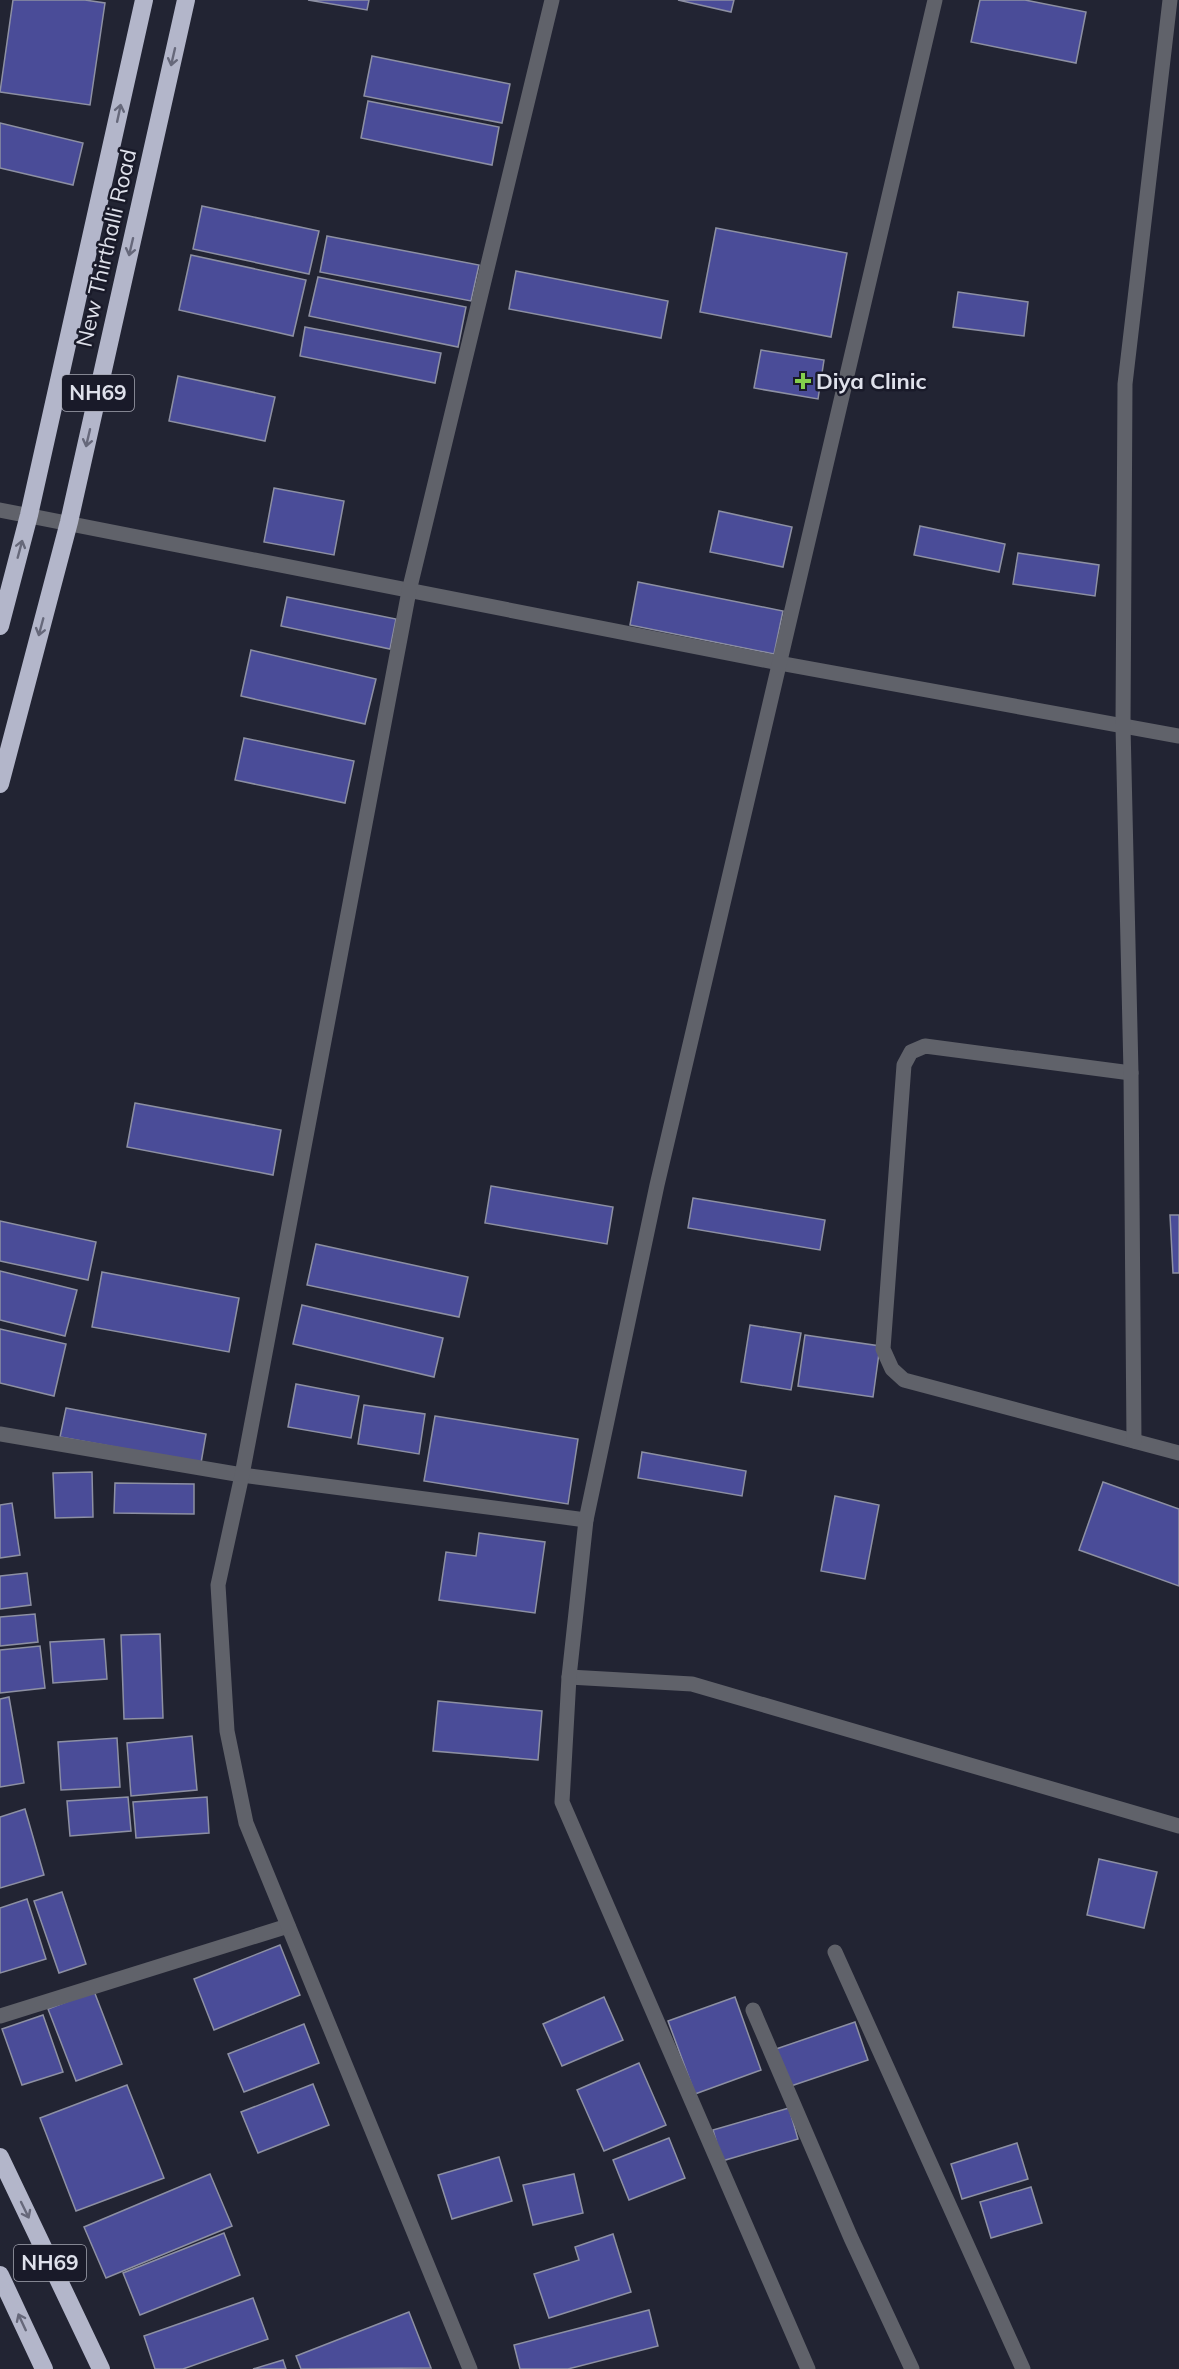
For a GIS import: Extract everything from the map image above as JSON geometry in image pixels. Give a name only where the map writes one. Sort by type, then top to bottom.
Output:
[{"type":"highway","name":"NH69","points":[[0,626],[29,515],[144,0]]},
{"type":"highway","name":"New Thirthalli Road","points":[[0,784],[69,522],[186,0]]},
{"type":"highway","name":"NH69","points":[[0,2157],[101,2369]]},
{"type":"highway","name":"NH69","points":[[0,2275],[44,2369]]},
{"type":"street","points":[[470,2369],[246,1823],[227,1731],[218,1585],[242,1475],[409,591],[552,0]]},
{"type":"street","points":[[808,2369],[562,1802],[569,1677],[586,1520],[657,1185],[935,0]]},
{"type":"street","points":[[1134,1441],[1131,1073],[1123,726],[1125,384],[1170,0]]},
{"type":"street","points":[[0,510],[779,663],[1179,736]]},
{"type":"street","points":[[1131,1073],[925,1046],[911,1052],[904,1065],[883,1349],[892,1369],[904,1380],[1179,1453]]},
{"type":"street","points":[[0,1434],[242,1475],[586,1520]]},
{"type":"street","points":[[569,1677],[692,1684],[1179,1826]]},
{"type":"street","points":[[0,2016],[288,1926]]},
{"type":"street","points":[[836,1952],[1023,2369]]},
{"type":"street","points":[[753,2010],[851,2238],[912,2369]]},
{"type":"building","points":[[13,0],[85,0],[105,3],[90,105],[0,92]]},
{"type":"building","points":[[308,0],[369,0],[367,10]]},
{"type":"building","points":[[678,0],[734,0],[731,12]]},
{"type":"building","points":[[980,0],[1025,0],[1086,12],[1076,63],[971,42]]},
{"type":"building","points":[[372,56],[510,84],[502,123],[364,96]]},
{"type":"building","points":[[368,101],[499,127],[492,165],[361,138]]},
{"type":"building","points":[[0,123],[83,143],[73,185],[0,168]]},
{"type":"building","points":[[202,206],[319,231],[309,274],[193,249]]},
{"type":"building","points":[[716,228],[847,253],[831,337],[700,312]]},
{"type":"building","points":[[327,236],[479,265],[471,301],[320,272]]},
{"type":"building","points":[[191,255],[306,280],[293,336],[179,310]]},
{"type":"building","points":[[516,271],[668,301],[661,338],[509,309]]},
{"type":"building","points":[[318,277],[466,307],[458,347],[309,316]]},
{"type":"building","points":[[958,292],[1028,302],[1024,336],[953,327]]},
{"type":"building","points":[[305,327],[441,353],[435,383],[300,356]]},
{"type":"building","points":[[761,350],[824,360],[818,399],[754,388]]},
{"type":"building","points":[[178,376],[275,397],[265,441],[169,421]]},
{"type":"building","points":[[274,488],[344,501],[334,555],[264,542]]},
{"type":"building","points":[[719,511],[792,527],[783,567],[710,552]]},
{"type":"building","points":[[920,526],[1005,544],[999,572],[914,555]]},
{"type":"building","points":[[1018,553],[1099,565],[1095,596],[1013,584]]},
{"type":"building","points":[[638,582],[783,611],[774,654],[630,625]]},
{"type":"building","points":[[287,597],[396,619],[390,649],[281,626]]},
{"type":"building","points":[[251,650],[376,679],[365,724],[241,696]]},
{"type":"building","points":[[244,738],[354,761],[345,803],[235,780]]},
{"type":"building","points":[[135,1103],[281,1130],[273,1175],[127,1147]]},
{"type":"building","points":[[491,1186],[613,1207],[607,1244],[485,1223]]},
{"type":"building","points":[[693,1198],[825,1220],[820,1250],[688,1228]]},
{"type":"building","points":[[1170,1215],[1179,1215],[1179,1273],[1173,1273]]},
{"type":"building","points":[[0,1221],[96,1242],[88,1280],[0,1261]]},
{"type":"building","points":[[316,1244],[468,1277],[459,1317],[307,1285]]},
{"type":"building","points":[[0,1271],[77,1290],[65,1336],[0,1320]]},
{"type":"building","points":[[102,1272],[239,1298],[229,1352],[92,1327]]},
{"type":"building","points":[[302,1305],[443,1338],[434,1377],[293,1344]]},
{"type":"building","points":[[750,1325],[801,1333],[791,1390],[741,1382]]},
{"type":"building","points":[[0,1329],[66,1344],[54,1396],[0,1383]]},
{"type":"building","points":[[805,1335],[880,1346],[873,1397],[798,1386]]},
{"type":"building","points":[[296,1384],[359,1396],[351,1438],[288,1427]]},
{"type":"building","points":[[364,1405],[425,1414],[419,1454],[358,1444]]},
{"type":"building","points":[[66,1408],[206,1434],[201,1463],[60,1437]]},
{"type":"building","points":[[435,1416],[578,1439],[568,1504],[424,1481]]},
{"type":"building","points":[[642,1452],[746,1471],[742,1496],[638,1478]]},
{"type":"building","points":[[92,1472],[93,1517],[55,1518],[53,1473]]},
{"type":"building","points":[[1103,1482],[1179,1509],[1179,1586],[1079,1550]]},
{"type":"building","points":[[115,1483],[194,1484],[194,1514],[114,1513]]},
{"type":"building","points":[[835,1496],[879,1505],[865,1579],[821,1571]]},
{"type":"building","points":[[12,1503],[20,1555],[0,1558],[0,1505]]},
{"type":"building","points":[[479,1533],[545,1542],[535,1613],[439,1600],[446,1552],[476,1556]]},
{"type":"building","points":[[27,1573],[31,1605],[0,1609],[0,1576]]},
{"type":"building","points":[[35,1614],[38,1642],[0,1646],[0,1617]]},
{"type":"building","points":[[160,1634],[163,1718],[124,1719],[121,1635]]},
{"type":"building","points":[[104,1639],[107,1679],[53,1683],[50,1642]]},
{"type":"building","points":[[40,1646],[45,1688],[0,1693],[0,1650]]},
{"type":"building","points":[[9,1697],[24,1783],[0,1787],[0,1699]]},
{"type":"building","points":[[438,1701],[542,1711],[538,1760],[433,1751]]},
{"type":"building","points":[[192,1736],[197,1790],[131,1796],[127,1743]]},
{"type":"building","points":[[117,1738],[120,1787],[61,1790],[58,1742]]},
{"type":"building","points":[[128,1797],[131,1831],[70,1836],[67,1801]]},
{"type":"building","points":[[207,1797],[209,1833],[136,1838],[133,1802]]},
{"type":"building","points":[[25,1809],[44,1875],[0,1888],[0,1817]]},
{"type":"building","points":[[1099,1859],[1157,1872],[1144,1928],[1087,1915]]},
{"type":"building","points":[[62,1892],[86,1964],[59,1973],[34,1901]]},
{"type":"building","points":[[27,1899],[46,1959],[0,1973],[0,1908]]},
{"type":"building","points":[[280,1945],[300,1995],[214,2030],[194,1979]]},
{"type":"building","points":[[94,1991],[122,2064],[76,2081],[48,2009]]},
{"type":"building","points":[[604,1997],[623,2040],[562,2066],[543,2024]]},
{"type":"building","points":[[735,1997],[761,2070],[695,2094],[668,2021]]},
{"type":"building","points":[[43,2015],[63,2072],[22,2085],[2,2029]]},
{"type":"building","points":[[855,2022],[868,2060],[788,2087],[776,2049]]},
{"type":"building","points":[[304,2024],[319,2063],[244,2092],[228,2054]]},
{"type":"building","points":[[639,2063],[666,2125],[604,2151],[577,2090]]},
{"type":"building","points":[[313,2084],[329,2125],[258,2153],[241,2112]]},
{"type":"building","points":[[127,2085],[164,2178],[76,2211],[40,2118]]},
{"type":"building","points":[[789,2108],[798,2139],[722,2161],[713,2130]]},
{"type":"building","points":[[669,2138],[685,2178],[629,2200],[613,2160]]},
{"type":"building","points":[[1017,2143],[1028,2179],[962,2199],[951,2164]]},
{"type":"building","points":[[499,2157],[512,2201],[452,2219],[438,2175]]},
{"type":"building","points":[[210,2174],[232,2226],[106,2278],[84,2227]]},
{"type":"building","points":[[574,2174],[583,2213],[533,2225],[523,2185]]},
{"type":"building","points":[[1031,2187],[1042,2223],[991,2238],[980,2202]]},
{"type":"building","points":[[224,2233],[240,2275],[140,2315],[123,2273]]},
{"type":"building","points":[[613,2234],[631,2292],[549,2318],[534,2274],[579,2260],[575,2247]]},
{"type":"building","points":[[253,2298],[268,2339],[183,2369],[155,2369],[144,2336]]},
{"type":"building","points":[[649,2310],[658,2346],[568,2369],[520,2369],[514,2345]]},
{"type":"building","points":[[409,2312],[431,2368],[301,2369],[296,2356]]},
{"type":"building","points":[[283,2360],[286,2369],[253,2369]]},
{"type":"place","name":"Diya Clinic","points":[[803,381]]}]
